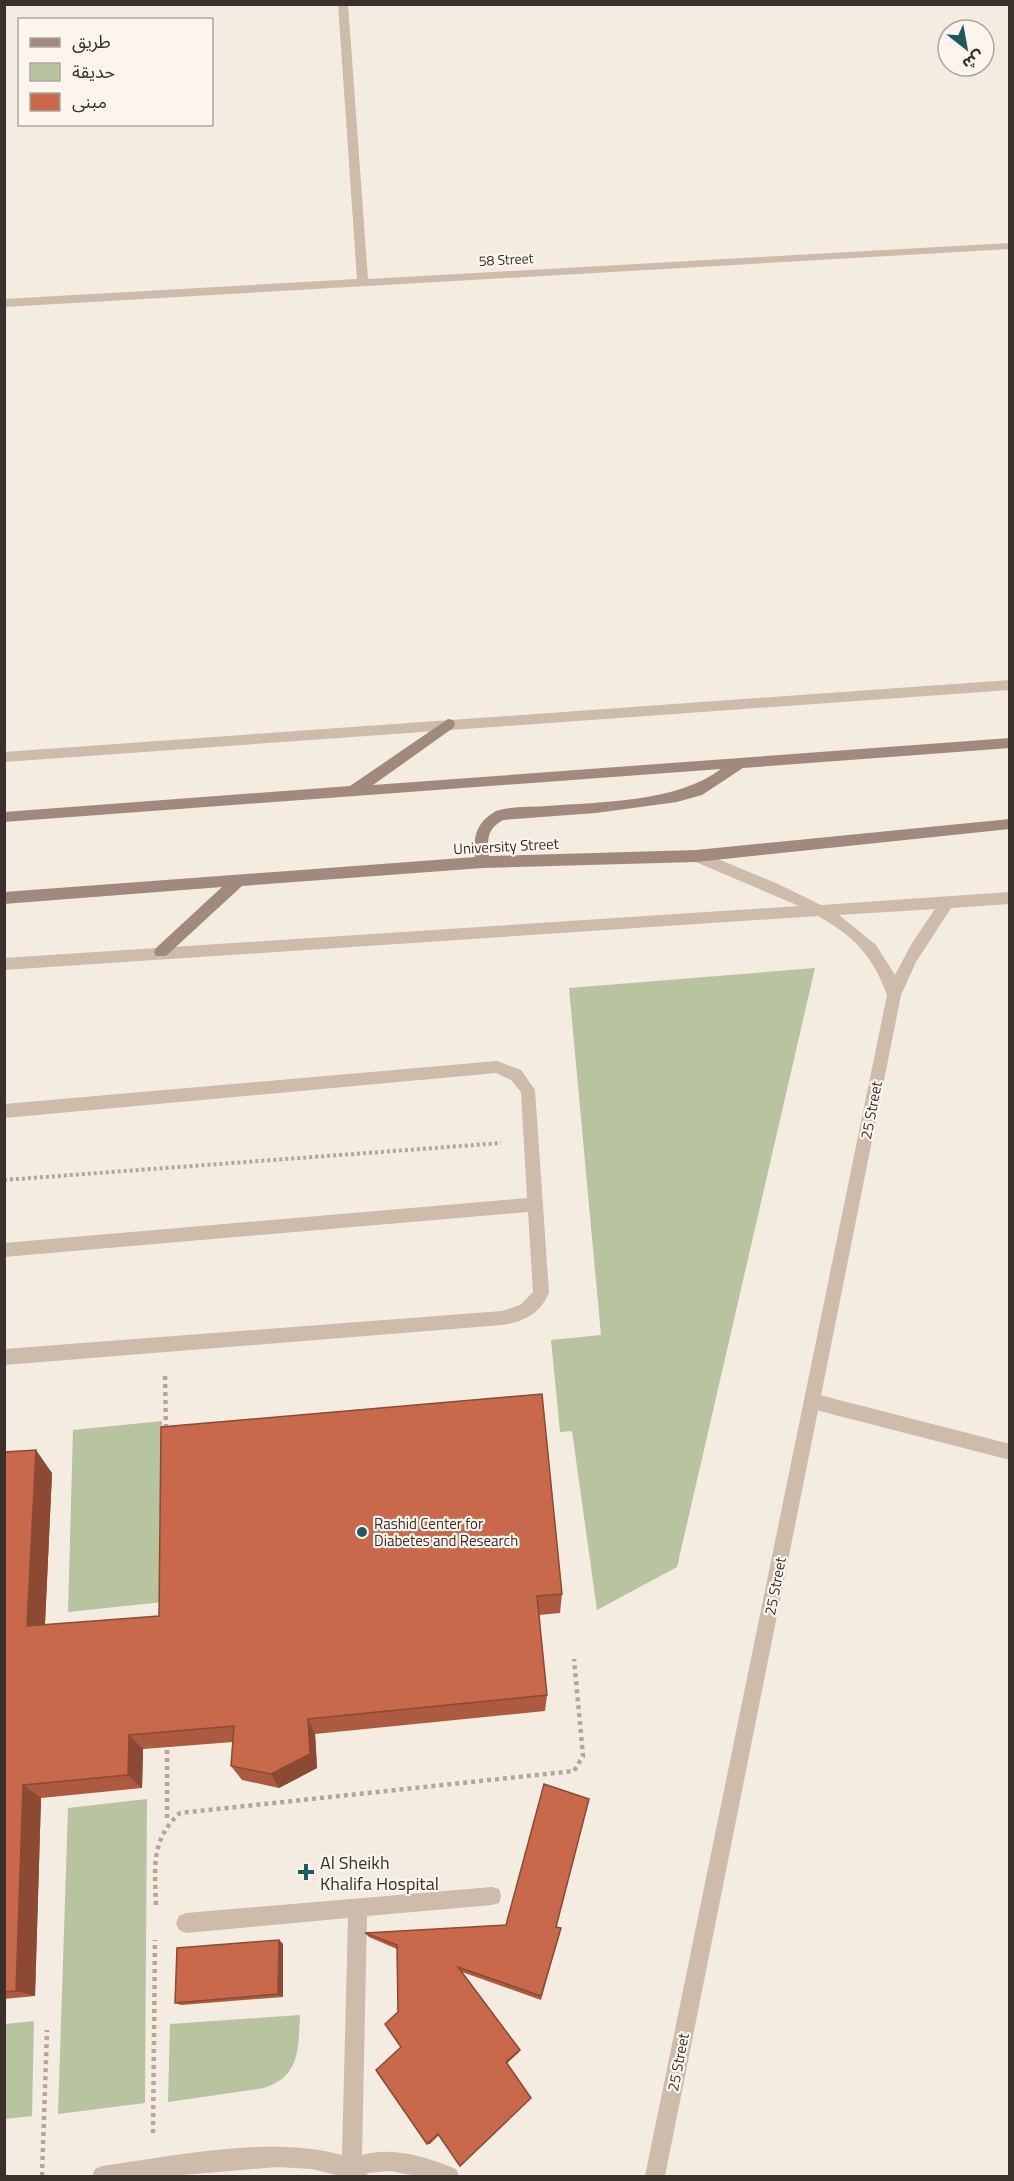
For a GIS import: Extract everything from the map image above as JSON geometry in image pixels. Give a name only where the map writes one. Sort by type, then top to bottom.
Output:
[{"type":"main road","points":[[354,791],[448,724]]},
{"type":"main road","points":[[4,817],[1010,743]]},
{"type":"main road","points":[[483,862],[480,834],[487,822],[501,815],[596,808],[676,797],[697,791],[742,761]]},
{"type":"main road","name":"University Street","points":[[4,898],[483,862],[696,856],[1010,824]]},
{"type":"main road","points":[[161,952],[238,881]]},
{"type":"street","points":[[343,4],[363,283]]},
{"type":"street","name":"58 Street","points":[[4,303],[1010,246]]},
{"type":"street","points":[[4,757],[1010,685]]},
{"type":"street","points":[[696,856],[820,910],[864,942],[876,955],[885,969],[894,995]]},
{"type":"street","points":[[4,964],[1010,898]]},
{"type":"street","name":"25 Street","points":[[655,2176],[894,995],[905,965],[921,937],[946,904]]},
{"type":"street","points":[[4,1111],[497,1067],[516,1075],[528,1090],[541,1293],[533,1306],[519,1316],[4,1357]]},
{"type":"street","points":[[4,1250],[536,1204]]},
{"type":"street","points":[[812,1401],[1010,1452]]},
{"type":"street","points":[[186,1923],[492,1896]]},
{"type":"street","points":[[355,2172],[357,1907]]},
{"type":"street","points":[[102,2176],[152,2170],[178,2171],[277,2156],[327,2161],[355,2172],[383,2159],[399,2161],[449,2176]]},
{"type":"path","points":[[4,1180],[532,1141]]},
{"type":"path","points":[[165,1344],[166,1440]]},
{"type":"path","points":[[156,1911],[156,1853],[159,1836],[167,1822],[180,1814],[574,1771],[583,1756],[574,1659]]},
{"type":"path","points":[[167,1739],[167,1822]]},
{"type":"path","points":[[152,2170],[155,1935]]},
{"type":"path","points":[[42,2176],[46,2030]]},
{"type":"green space","points":[[815,968],[677,1567],[597,1610],[572,1431],[560,1432],[551,1340],[601,1335],[569,988]]},
{"type":"green space","points":[[162,1421],[163,1602],[68,1612],[73,1430]]},
{"type":"green space","points":[[147,1799],[145,2103],[58,2114],[68,1808]]},
{"type":"green space","points":[[300,2015],[295,2059],[285,2076],[276,2083],[264,2088],[168,2102],[170,2024]]},
{"type":"green space","points":[[34,2021],[32,2116],[5,2119],[5,2024]]},
{"type":"building","name":"Rashid Center for Diabetes and Research","points":[[542,1394],[562,1594],[537,1596],[547,1695],[308,1719],[310,1754],[271,1774],[231,1766],[234,1726],[129,1735],[128,1775],[23,1785],[16,1991],[4,1992],[4,1452],[36,1450],[27,1626],[159,1616],[161,1427]]},
{"type":"building","points":[[544,1784],[589,1799],[556,1927],[561,1928],[541,1996],[458,1967],[520,2050],[506,2062],[531,2098],[460,2166],[438,2134],[427,2144],[376,2070],[401,2047],[385,2024],[398,2012],[397,1945],[365,1933],[506,1925]]},
{"type":"building","points":[[279,1940],[278,1994],[175,2003],[177,1948]]},
{"type":"place","name":"Rashid Center for Diabetes and Research","points":[[362,1532]]},
{"type":"place","name":"Al Sheikh Khalifa Hospital","points":[[306,1872]]}]
